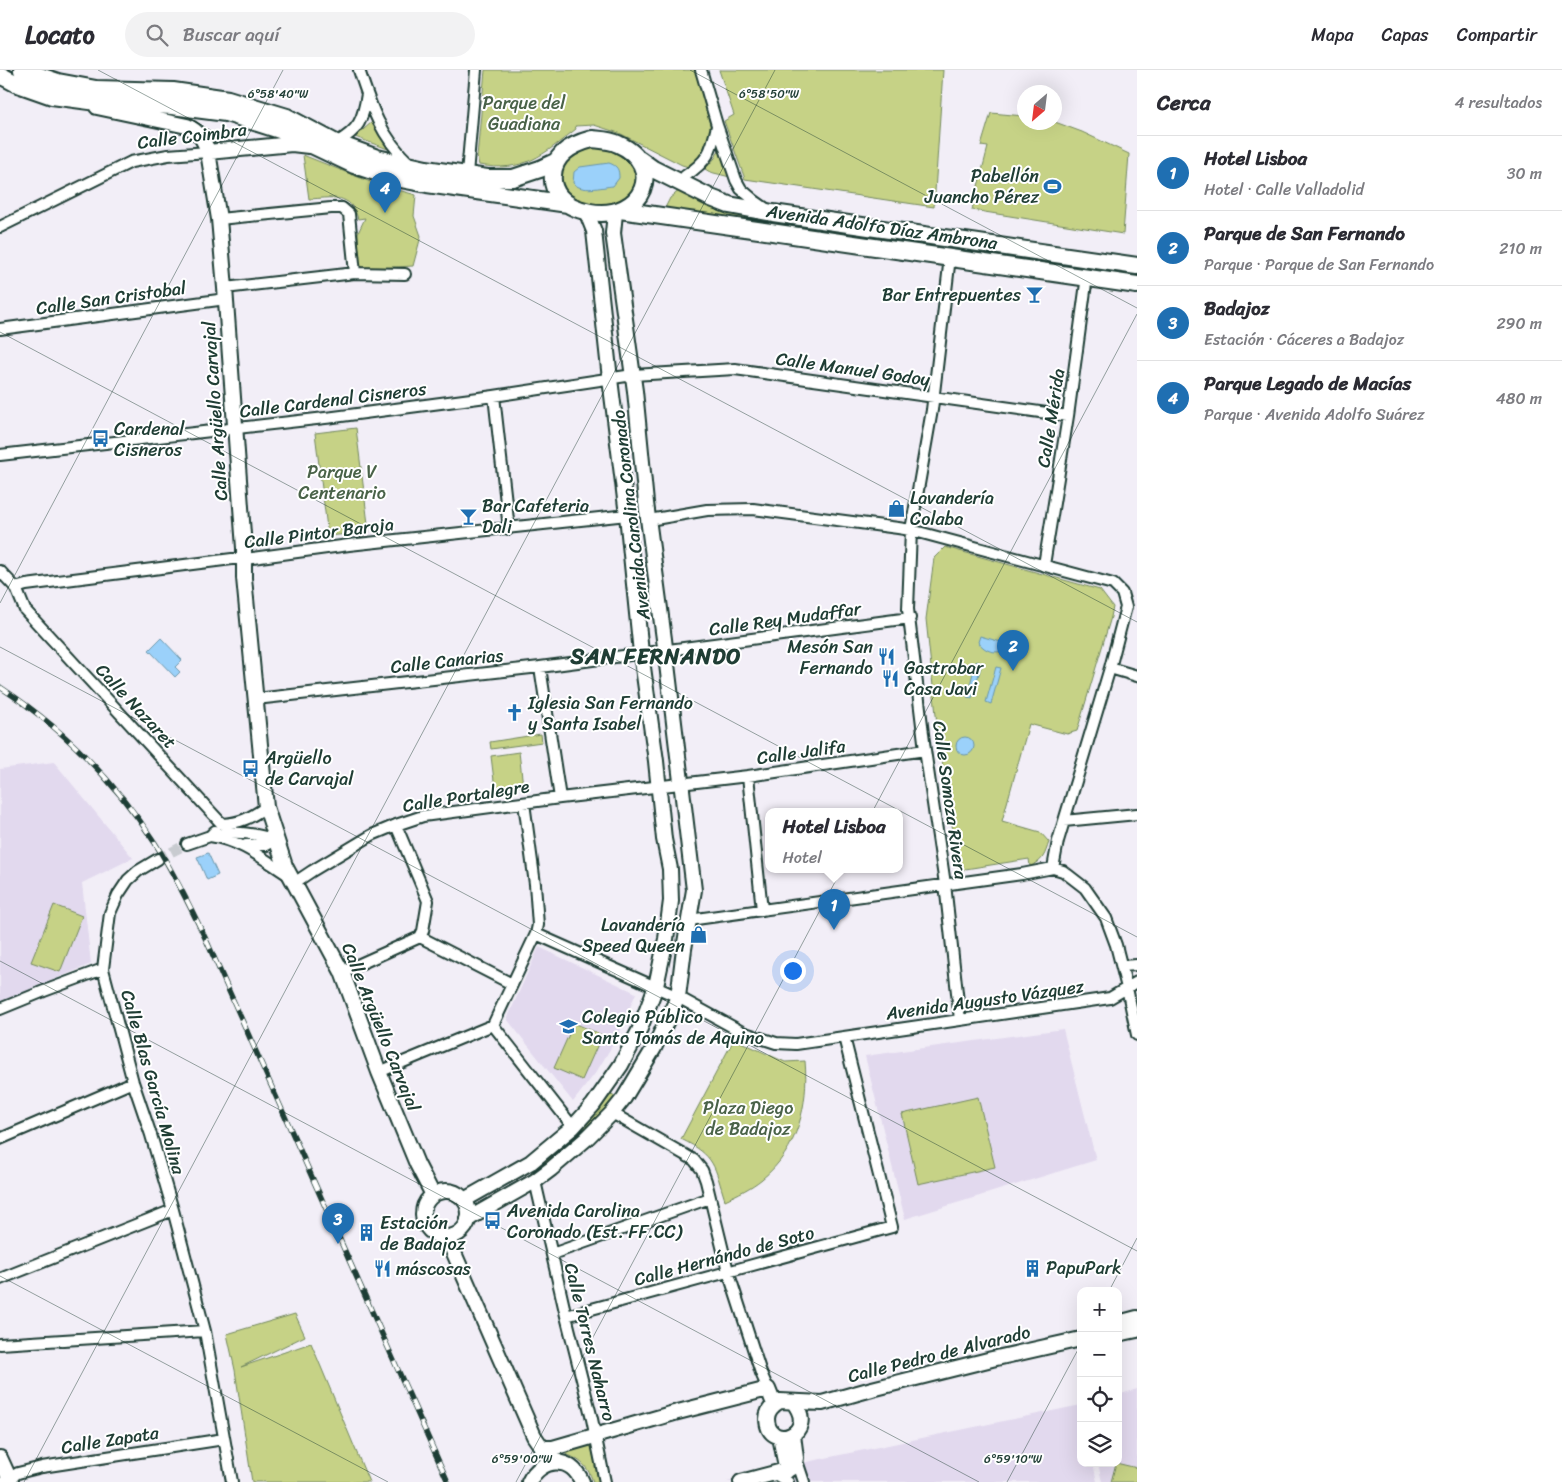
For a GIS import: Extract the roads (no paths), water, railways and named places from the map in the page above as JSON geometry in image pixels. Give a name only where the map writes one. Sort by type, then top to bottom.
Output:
[{"type":"highway","points":[[0,75],[15,83],[52,96],[97,102],[172,106],[226,112],[280,130],[354,165],[390,177],[427,184],[568,204],[586,211],[606,214],[618,212],[630,206],[642,192],[643,169],[638,159],[618,143],[606,140],[592,139],[575,144],[555,162],[540,170],[513,178],[487,178],[412,166],[377,158],[336,143],[287,117],[228,99],[173,91],[96,89],[58,82],[22,70]]},
{"type":"highway","name":"Avenida Adolfo Díaz Ambrona","points":[[638,159],[653,169],[729,205],[772,213],[1137,266]]},
{"type":"highway","points":[[555,162],[553,180],[556,190],[560,198],[568,204]]},
{"type":"highway","name":"Avenida Adolfo Díaz Ambrona","points":[[618,212],[1087,276],[1137,285]]},
{"type":"highway","points":[[1015,248],[1024,254],[1034,257],[1077,264],[1084,269],[1087,276]]},
{"type":"main road","name":"Calle Argüello Carvajal","points":[[52,96],[187,126],[200,134],[205,141],[219,219],[226,293],[245,560],[244,578],[266,807],[285,866],[342,972],[379,1072],[417,1164],[433,1195]]},
{"type":"main road","name":"Calle Coimbra","points":[[208,152],[292,144],[312,146]]},
{"type":"main road","name":"Avenida Carolina Coronado","points":[[464,1200],[531,1162],[573,1127],[593,1105],[622,1065],[639,1031],[656,986],[666,939],[671,901],[670,869],[664,839],[656,761],[641,653],[594,231],[586,211]]},
{"type":"main road","name":"Avenida Carolina Coronado","points":[[468,1219],[535,1181],[568,1156],[612,1113],[624,1098],[654,1048],[678,997],[694,890],[632,375],[612,229],[618,212]]},
{"type":"main road","points":[[446,1191],[452,1192],[464,1200],[467,1206],[468,1219],[466,1226],[461,1232],[447,1237],[439,1236],[428,1228],[424,1221],[424,1207],[433,1195],[446,1191]]},
{"type":"main road","points":[[447,1237],[534,1436],[541,1448],[551,1458],[572,1468],[580,1476],[582,1482]]},
{"type":"main road","points":[[1122,1322],[1137,1318]]},
{"type":"main road","points":[[1122,1333],[1137,1330]]},
{"type":"main road","name":"Calle Pedro de Alvarado","points":[[793,1402],[822,1404],[881,1387],[1077,1339]]},
{"type":"main road","points":[[541,1448],[553,1448],[674,1412],[768,1389],[774,1404]]},
{"type":"main road","points":[[785,1477],[791,1432],[801,1419],[798,1408],[793,1402],[780,1401],[774,1404],[768,1414],[768,1426],[775,1435],[791,1432]]},
{"type":"main road","name":"Calle Pedro de Alvarado","points":[[791,1432],[822,1404]]},
{"type":"main road","points":[[785,1477],[796,1458],[791,1432]]},
{"type":"main road","points":[[532,1477],[534,1436]]},
{"type":"main road","points":[[0,1458],[8,1481]]},
{"type":"main road","points":[[532,1477],[546,1464],[560,1463]]},
{"type":"main road","points":[[740,1482],[785,1477]]},
{"type":"street","points":[[359,70],[375,116],[388,140],[412,166]]},
{"type":"street","points":[[467,174],[476,70]]},
{"type":"street","points":[[701,70],[717,125],[741,189],[772,213]]},
{"type":"street","points":[[336,143],[354,131],[360,122],[367,93]]},
{"type":"street","points":[[685,176],[698,168],[704,161],[713,142],[717,125]]},
{"type":"street","name":"Calle Coimbra","points":[[0,227],[130,162],[168,155],[208,152]]},
{"type":"street","points":[[219,219],[342,208],[349,214],[355,273]]},
{"type":"street","name":"Calle Somoza Rivera","points":[[950,257],[932,397],[932,410],[911,530],[908,610],[945,884],[960,1020]]},
{"type":"street","name":"Calle San Cristobal","points":[[0,330],[355,273],[405,274]]},
{"type":"street","name":"Calle Mérida","points":[[1044,565],[1068,416],[1087,276]]},
{"type":"street","name":"Calle Manuel Godoy","points":[[632,375],[735,369],[1068,416]]},
{"type":"street","points":[[610,379],[632,375]]},
{"type":"street","name":"Calle Cardenal Cisneros","points":[[0,455],[236,429],[610,379]]},
{"type":"street","points":[[494,396],[510,529]]},
{"type":"street","points":[[649,520],[707,510],[752,509],[911,530],[1113,584],[1122,593],[1126,607],[1110,668],[1058,841],[1053,868]]},
{"type":"street","name":"Calle Pintor Baroja","points":[[16,588],[26,585],[232,559],[245,560],[349,544],[510,529],[627,515]]},
{"type":"street","name":"Calle Nazaret","points":[[0,570],[16,588],[26,610],[222,824]]},
{"type":"street","name":"Calle Rey Mudaffar","points":[[666,651],[910,618]]},
{"type":"street","points":[[641,653],[666,651]]},
{"type":"street","name":"Calle Canarias","points":[[256,699],[540,667],[641,653]]},
{"type":"street","points":[[540,667],[560,798]]},
{"type":"street","points":[[1110,668],[1137,676]]},
{"type":"street","name":"Calle Jalifa","points":[[681,784],[926,750]]},
{"type":"street","points":[[748,776],[762,910]]},
{"type":"street","points":[[658,787],[681,784]]},
{"type":"street","name":"Calle Portalegre","points":[[292,880],[372,835],[396,824],[423,816],[658,787]]},
{"type":"street","points":[[379,1072],[493,1025],[536,934],[538,925],[535,884],[524,803]]},
{"type":"street","points":[[210,836],[222,824],[237,823],[266,807]]},
{"type":"street","points":[[1064,821],[1137,814]]},
{"type":"street","points":[[342,972],[420,937],[423,931],[428,901],[396,824]]},
{"type":"street","points":[[187,844],[210,836],[230,832],[260,835],[276,840]]},
{"type":"street","name":"Calle Argüello Carvajal","points":[[210,836],[222,838],[246,847],[292,880]]},
{"type":"street","name":"Calle Argüello Carvajal","points":[[240,844],[253,846],[267,845],[276,840]]},
{"type":"street","name":"Calle Blas García Molina","points":[[158,859],[138,871],[128,880],[118,894],[110,913],[103,969],[133,1082],[173,1210],[204,1331],[232,1482]]},
{"type":"street","points":[[689,920],[1022,874],[1053,868],[1063,871],[1085,888],[1106,918],[1122,966],[1137,1035]]},
{"type":"street","points":[[536,934],[678,997]]},
{"type":"street","points":[[420,937],[512,984]]},
{"type":"street","points":[[1122,966],[1137,965]]},
{"type":"street","points":[[0,1009],[103,969]]},
{"type":"street","name":"Avenida Augusto Vázquez","points":[[678,997],[742,1032],[776,1043],[796,1044],[1110,998],[1137,982]]},
{"type":"street","points":[[493,1025],[573,1127]]},
{"type":"street","name":"Calle Hernándo de Soto","points":[[566,1316],[892,1227],[844,1036]]},
{"type":"street","points":[[0,1139],[133,1082]]},
{"type":"street","points":[[612,1113],[694,1160],[702,1170],[728,1271],[768,1389]]},
{"type":"street","name":"Calle Torres Naharro","points":[[535,1181],[596,1436],[605,1482]]},
{"type":"street","points":[[552,1254],[710,1198]]},
{"type":"street","points":[[0,1279],[173,1210]]},
{"type":"street","points":[[0,1344],[204,1331]]},
{"type":"street","name":"Calle Zapata","points":[[8,1481],[18,1473],[42,1467],[224,1439]]},
{"type":"street","points":[[796,1458],[804,1482]]},
{"type":"water","points":[[609,163],[616,167],[619,173],[619,178],[613,186],[586,189],[573,183],[574,172],[580,167]]},
{"type":"water","points":[[980,636],[1008,644],[1006,650],[994,652],[987,650],[978,642]]},
{"type":"water","points":[[161,638],[182,660],[175,667],[180,672],[175,677],[149,650]]},
{"type":"water","points":[[976,661],[982,663],[972,698],[967,697]]},
{"type":"water","points":[[996,667],[1001,668],[991,704],[986,702]]},
{"type":"water","points":[[965,737],[971,740],[974,746],[971,752],[965,755],[959,752],[956,746],[959,740]]},
{"type":"water","points":[[208,853],[218,875],[207,880],[197,857]]},
{"type":"tunnel","points":[[158,859],[187,844]]},
{"type":"railway","points":[[0,687],[45,720],[86,757],[122,798],[155,843],[208,944],[448,1482]]},
{"type":"place","name":"Pabellón Juancho Pérez","points":[[1053,186]]},
{"type":"place","name":"Parque Legado de Macías","points":[[385,213]]},
{"type":"place","name":"Bar Entrepuentes","points":[[1035,295]]},
{"type":"place","name":"Cardenal Cisneros","points":[[100,439]]},
{"type":"place","name":"Lavandería Colaba","points":[[896,508]]},
{"type":"place","name":"Bar Cafeteria Dali","points":[[468,516]]},
{"type":"place","name":"Mesón San Fernando","points":[[887,657]]},
{"type":"place","name":"Parque de San Fernando","points":[[1013,671]]},
{"type":"place","name":"Gastrobar Casa Javi","points":[[890,678]]},
{"type":"place","name":"Iglesia San Fernando y Santa Isabel","points":[[514,713]]},
{"type":"place","name":"Argüello de Carvajal","points":[[251,768]]},
{"type":"place","name":"Hotel Lisboa","points":[[834,930]]},
{"type":"place","name":"Lavandería Speed Queen","points":[[699,935]]},
{"type":"place","name":"Colegio Público Santo Tomás de Aquino","points":[[568,1027]]},
{"type":"place","name":"Avenida Carolina Coronado (Est. FF.CC)","points":[[493,1221]]},
{"type":"place","name":"Estación de Badajoz","points":[[366,1233]]},
{"type":"place","name":"Badajoz","points":[[338,1244]]},
{"type":"place","name":"PapuPark","points":[[1032,1268]]},
{"type":"place","name":"máscosas","points":[[382,1269]]},
{"type":"district","name":"SAN FERNANDO","points":[[656,656]]},
{"type":"park label","name":"Parque del Guadiana","points":[[524,113]]},
{"type":"park label","name":"Parque V Centenario","points":[[342,482]]},
{"type":"park label","name":"Plaza Diego de Badajoz","points":[[748,1118]]}]
